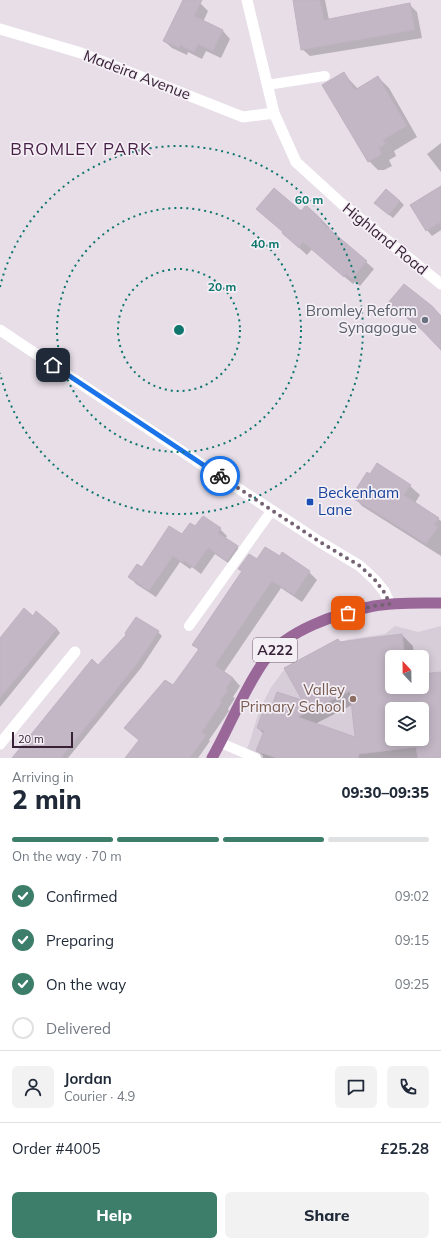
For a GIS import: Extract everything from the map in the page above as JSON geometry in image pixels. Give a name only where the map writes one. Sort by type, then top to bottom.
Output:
[{"type":"main road","name":"A222","points":[[212,758],[252,680],[265,660],[279,646],[298,632],[323,621],[374,606],[390,604],[441,603]]},
{"type":"street","name":"Highland Road","points":[[247,0],[274,113],[296,162],[342,204],[441,284]]},
{"type":"street","name":"Madeira Avenue","points":[[0,29],[81,53],[243,117],[274,113]]},
{"type":"street","points":[[0,330],[272,510],[366,570],[384,592],[390,604]]},
{"type":"street","points":[[0,744],[75,652]]},
{"type":"lane","points":[[267,85],[325,76]]},
{"type":"lane","points":[[189,626],[272,510]]},
{"type":"lane","points":[[221,743],[256,758]]},
{"type":"shaded area","name":"Valley Primary School","points":[[395,626],[418,632],[441,626],[441,758],[246,758],[243,756],[249,744],[259,711],[270,689],[283,671],[328,646],[350,639],[385,634]]},
{"type":"building","points":[[183,0],[202,0],[194,16],[223,30],[213,51],[198,44],[194,52],[180,45],[179,48],[163,41]]},
{"type":"building","points":[[293,0],[320,0],[324,20],[410,3],[415,30],[301,50]]},
{"type":"building","points":[[344,72],[355,90],[378,76],[407,126],[383,140],[386,144],[379,148],[382,154],[368,162],[322,85]]},
{"type":"building","points":[[441,186],[441,222],[426,231],[410,205]]},
{"type":"building","points":[[274,188],[301,211],[306,205],[322,220],[321,222],[367,261],[352,279],[346,274],[344,277],[303,242],[299,248],[256,209]]},
{"type":"building","points":[[386,189],[400,201],[389,215],[374,203]]},
{"type":"building","name":"Bromley Reform Synagogue","points":[[404,284],[432,306],[441,316],[441,350],[419,327],[388,303]]},
{"type":"building","points":[[377,463],[411,485],[404,495],[439,518],[434,525],[438,527],[426,544],[351,497],[367,472],[370,474]]},
{"type":"building","points":[[203,516],[221,528],[218,533],[238,546],[227,561],[208,548],[194,568],[173,556],[149,591],[128,577],[137,564],[142,567],[169,526],[182,534],[190,523],[195,526]]},
{"type":"building","points":[[265,547],[280,556],[282,552],[310,571],[294,595],[272,581],[215,665],[233,678],[226,688],[228,690],[220,701],[222,702],[202,732],[206,735],[190,758],[125,758],[139,740],[124,728],[165,680],[173,685],[199,649],[192,645],[242,571],[238,569],[249,554],[257,559]]},
{"type":"building","points":[[24,608],[33,616],[36,611],[57,629],[0,698],[0,638]]},
{"type":"building","points":[[136,617],[159,631],[137,664],[61,758],[12,758],[92,659],[98,665],[126,635],[125,633]]},
{"type":"building","name":"Valley Primary School","points":[[402,634],[404,650],[385,650],[385,694],[429,694],[429,673],[441,672],[441,758],[418,758],[416,747],[359,754],[358,758],[277,758],[256,751],[264,731],[257,728],[264,708],[270,711],[277,692],[302,700],[284,668],[338,639],[340,642]],"holes":[[[350,691],[355,737],[298,717]]]},
{"type":"way so far","points":[[220,476],[320,542],[366,570],[384,592],[390,604],[374,606],[348,613]]},
{"type":"place","name":"Bromley Reform Synagogue","points":[[425,320]]},
{"type":"place","name":"Beckenham Lane","points":[[310,502]]},
{"type":"place","name":"Valley Primary School","points":[[353,699]]},
{"type":"district","name":"BROMLEY PARK","points":[[81,149]]},
{"type":"route","points":[[53,365],[220,476]]}]
